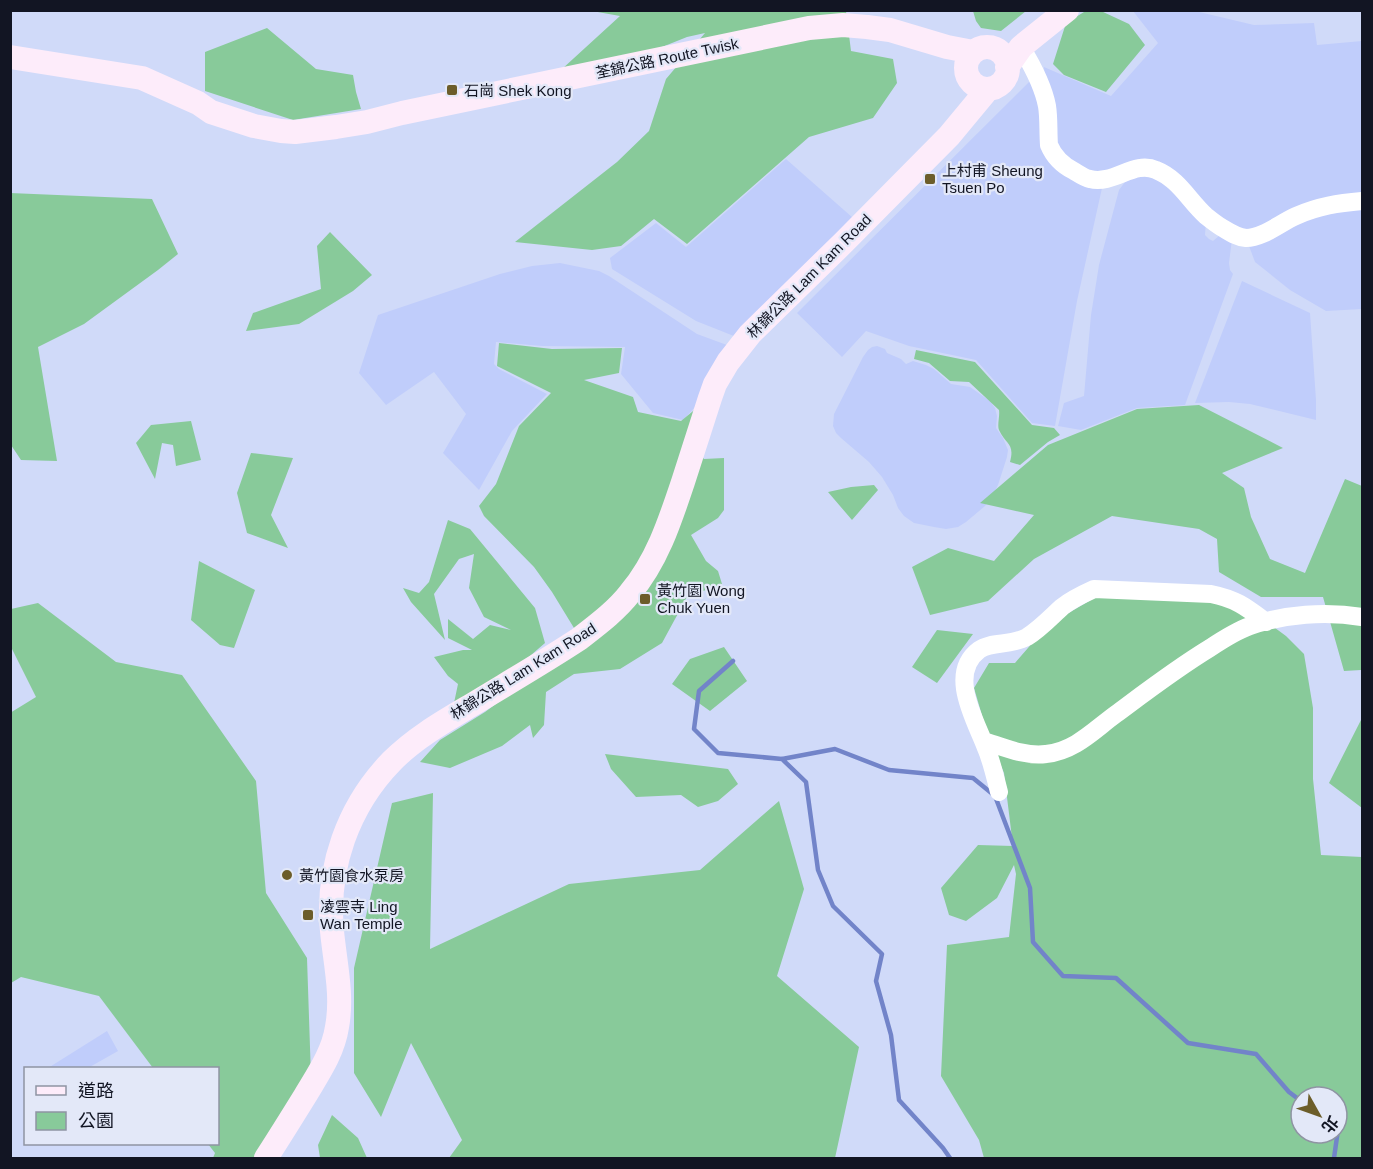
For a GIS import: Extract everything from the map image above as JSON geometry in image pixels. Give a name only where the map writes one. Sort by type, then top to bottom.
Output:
[{"type":"main road","points":[[1010,56],[987,47],[982,48],[970,58],[966,69],[968,78],[979,95],[998,86],[1007,72],[1010,56],[1067,10]]},
{"type":"main road","name":"荃錦公路 Route Twisk","points":[[10,57],[142,78],[198,103],[211,112],[267,129],[295,132],[367,122],[809,28],[843,25],[890,30],[947,47],[970,58]]},
{"type":"main road","name":"林錦公路 Lam Kam Road","points":[[267,1158],[325,1063],[336,1034],[340,1002],[332,929],[333,877],[346,830],[367,793],[392,760],[420,736],[573,643],[623,602],[648,568],[664,537],[710,398],[728,362],[750,334],[949,136],[964,119],[979,95]]},
{"type":"street","points":[[1010,56],[1032,66],[1044,93],[1049,145],[1058,160],[1082,176],[1098,180],[1117,177],[1139,168],[1156,169],[1177,183],[1206,216],[1230,233],[1248,238],[1258,236],[1319,207],[1362,201]]},
{"type":"street","points":[[999,792],[984,741],[966,700],[966,669],[976,652],[984,647],[1019,641],[1078,596],[1094,589],[1211,594],[1229,598],[1266,622]]},
{"type":"street","points":[[984,741],[1044,755],[1070,748],[1085,739],[1174,670],[1248,626],[1291,616],[1324,614],[1362,617]]},
{"type":"shaded area","points":[[1133,11],[1195,11],[1254,25],[1314,23],[1317,45],[1362,41],[1362,197],[1255,230],[1243,230],[1210,211],[1169,172],[1098,177],[1060,157],[1046,92],[1044,67],[1111,96],[1158,43]]},
{"type":"shaded area","points":[[1032,79],[1037,87],[1043,142],[1102,188],[1077,301],[1055,426],[1032,423],[976,360],[909,346],[866,331],[842,357],[797,313]]},
{"type":"shaded area","points":[[786,159],[861,225],[744,340],[696,321],[612,269],[610,258],[656,223],[686,247]]},
{"type":"shaded area","points":[[1154,176],[1206,222],[1205,235],[1209,239],[1213,241],[1220,235],[1232,239],[1229,263],[1233,274],[1185,405],[1137,408],[1081,430],[1058,426],[1064,403],[1084,396],[1091,315],[1099,265],[1119,190],[1125,182],[1134,177]]},
{"type":"shaded area","points":[[1362,206],[1362,309],[1326,311],[1290,290],[1255,262],[1249,246],[1296,220]]},
{"type":"shaded area","points":[[560,263],[599,271],[697,334],[735,348],[696,406],[683,420],[653,413],[621,374],[625,347],[542,346],[496,342],[494,364],[499,369],[547,394],[512,431],[479,490],[443,453],[466,414],[434,372],[386,405],[359,373],[378,315],[500,274],[532,266]]},
{"type":"shaded area","points":[[1242,281],[1310,313],[1316,420],[1250,404],[1195,403]]},
{"type":"shaded area","points":[[877,346],[906,364],[913,361],[934,369],[951,384],[970,387],[990,401],[995,408],[996,428],[1008,450],[1007,457],[992,497],[985,506],[958,527],[946,529],[914,523],[904,516],[882,477],[869,462],[836,433],[833,426],[834,414],[863,357],[868,350]]},
{"type":"shaded area","points":[[107,1031],[118,1051],[90,1067],[50,1067]]},
{"type":"green space","points":[[973,10],[1026,11],[1001,31],[981,28]]},
{"type":"green space","points":[[592,11],[846,11],[851,51],[893,59],[897,83],[873,118],[809,137],[687,244],[654,219],[621,246],[592,250],[515,242],[617,162],[649,131],[666,79],[705,33],[687,37],[647,53],[562,69],[620,16]]},
{"type":"green space","points":[[1101,11],[1129,24],[1145,45],[1106,92],[1064,75],[1053,64],[1066,23],[1084,12]]},
{"type":"green space","points":[[267,28],[316,69],[353,75],[361,109],[293,120],[205,91],[205,52]]},
{"type":"green space","points":[[10,193],[152,199],[178,254],[84,324],[38,347],[57,461],[21,460],[11,445]]},
{"type":"green space","points":[[330,232],[372,275],[353,291],[299,324],[246,331],[253,313],[321,289],[317,246]]},
{"type":"green space","points":[[499,343],[552,349],[622,348],[619,373],[584,380],[633,397],[638,412],[681,421],[698,407],[690,441],[704,459],[724,458],[724,510],[718,518],[691,535],[706,561],[718,571],[722,584],[687,597],[662,643],[620,669],[574,674],[546,692],[544,725],[533,738],[530,725],[502,746],[450,768],[420,762],[440,740],[485,712],[547,666],[585,646],[534,567],[484,516],[479,506],[496,484],[519,426],[551,393],[497,366]]},
{"type":"green space","points":[[916,350],[975,362],[1032,425],[1054,428],[1060,435],[1020,465],[1010,462],[1011,447],[998,428],[999,410],[969,382],[950,381],[929,363],[914,359]]},
{"type":"green space","points":[[1199,405],[1283,448],[1222,473],[1244,488],[1251,517],[1270,559],[1305,573],[1345,479],[1362,486],[1361,670],[1344,671],[1323,597],[1261,597],[1219,572],[1217,539],[1199,529],[1112,516],[1034,559],[988,601],[930,615],[912,567],[948,548],[994,561],[1034,515],[980,503],[1048,445],[1137,409]]},
{"type":"green space","points":[[191,421],[201,460],[176,466],[173,445],[162,443],[155,479],[136,443],[151,425]]},
{"type":"green space","points":[[251,453],[293,458],[271,515],[288,548],[247,533],[237,493]]},
{"type":"green space","points":[[874,485],[878,490],[852,520],[828,492],[851,487]]},
{"type":"green space","points":[[448,520],[470,529],[535,608],[545,643],[523,662],[454,703],[458,684],[448,676],[434,657],[472,650],[448,638],[448,619],[473,639],[490,625],[511,630],[484,617],[469,588],[474,554],[459,559],[434,594],[445,640],[411,602],[403,588],[419,593],[429,582]]},
{"type":"green space","points":[[199,561],[255,590],[234,648],[220,645],[191,620]]},
{"type":"green space","points":[[1096,597],[1241,603],[1286,636],[1304,654],[1313,708],[1313,779],[1321,855],[1362,857],[1362,1158],[984,1158],[979,1140],[941,1076],[947,945],[1009,937],[1016,874],[1014,865],[997,898],[966,921],[949,915],[941,888],[978,845],[1013,846],[1004,773],[986,729],[974,688],[989,663],[1015,663],[1048,625]]},
{"type":"green space","points":[[38,603],[116,662],[182,675],[256,781],[266,893],[307,958],[311,1077],[259,1158],[213,1158],[215,1153],[209,1145],[219,1145],[219,1067],[152,1067],[99,996],[21,977],[11,983],[10,713],[36,697],[11,647],[11,609]]},
{"type":"green space","points":[[937,630],[973,634],[937,683],[912,667]]},
{"type":"green space","points":[[724,647],[747,681],[710,711],[672,684],[690,659]]},
{"type":"green space","points":[[1362,718],[1362,808],[1329,783]]},
{"type":"green space","points":[[605,754],[728,769],[738,784],[718,801],[698,807],[681,795],[636,797],[611,769]]},
{"type":"green space","points":[[433,793],[430,949],[569,884],[700,870],[779,801],[804,889],[777,976],[859,1047],[835,1158],[449,1158],[462,1140],[411,1043],[381,1117],[354,1073],[354,968],[392,803]]},
{"type":"green space","points":[[332,1115],[358,1138],[367,1158],[320,1158],[318,1145]]},
{"type":"waterway","points":[[733,661],[699,691],[694,729],[718,753],[782,759],[835,749],[889,770],[973,778],[995,796],[1030,888],[1033,942],[1063,976],[1116,978],[1188,1043],[1256,1054],[1289,1092]]},
{"type":"waterway","points":[[782,759],[806,782],[818,870],[833,906],[882,954],[876,981],[891,1035],[899,1100],[950,1158]]},
{"type":"waterway","points":[[1334,1158],[1336,1145]]},
{"type":"place","name":"石崗 Shek Kong","points":[[452,90]]},
{"type":"place","name":"上村甫 Sheung Tsuen Po","points":[[930,179]]},
{"type":"place","name":"黃竹園 Wong Chuk Yuen","points":[[645,599]]},
{"type":"place","name":"黃竹園食水泵房","points":[[287,875]]},
{"type":"place","name":"凌雲寺 Ling Wan Temple","points":[[308,915]]}]
